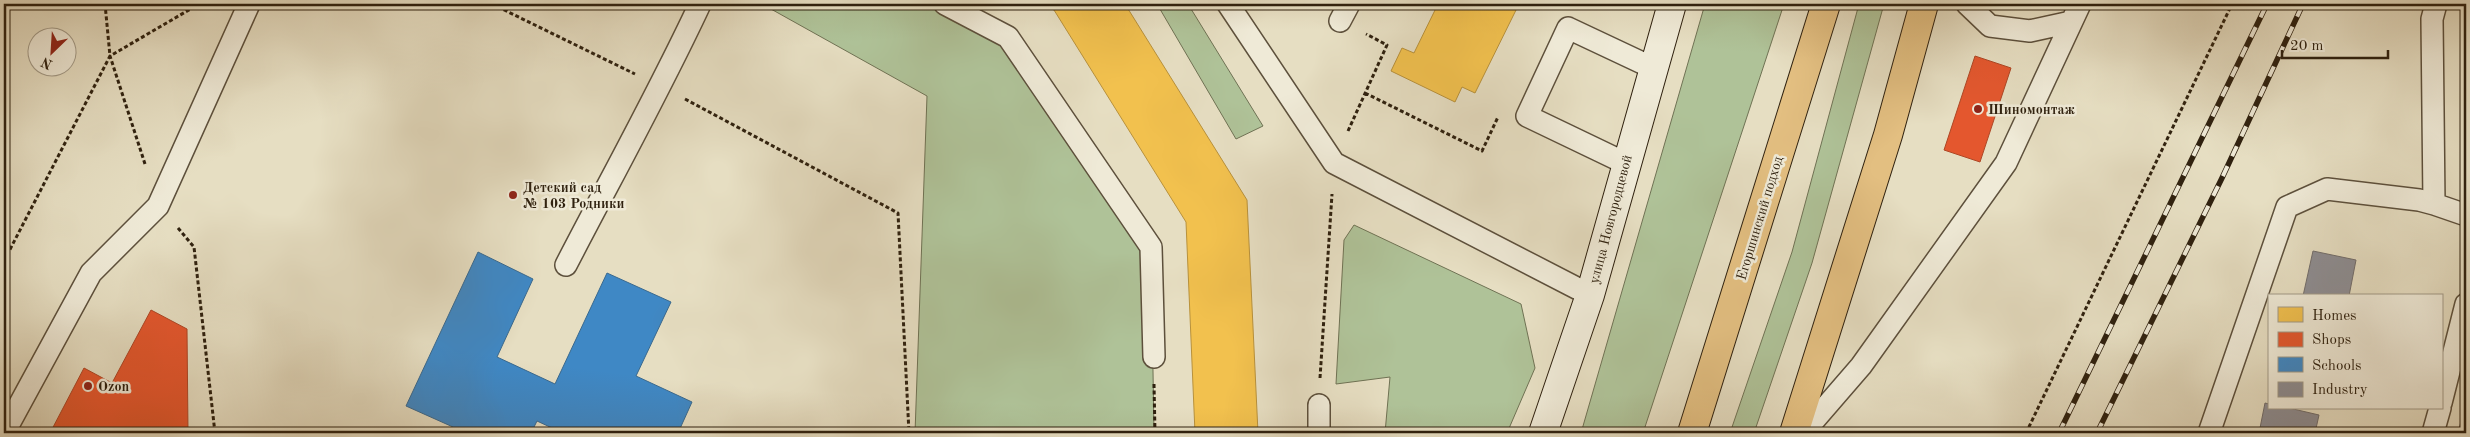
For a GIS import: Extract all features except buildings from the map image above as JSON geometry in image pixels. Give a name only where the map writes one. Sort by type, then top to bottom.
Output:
[{"type":"main road","name":"Егоршинский подход","points":[[1692,433],[1826,4]]},
{"type":"main road","points":[[1794,433],[1888,135],[1924,4]]},
{"type":"street","name":"улица Новгородцевой","points":[[1543,433],[1590,295],[1625,163],[1672,4]]},
{"type":"lane","points":[[4,433],[91,272],[158,206],[249,4]]},
{"type":"lane","points":[[566,265],[661,87],[700,4]]},
{"type":"lane","points":[[945,4],[1008,37],[1151,246],[1154,357]]},
{"type":"lane","points":[[1228,4],[1334,163],[1590,295]]},
{"type":"lane","points":[[1967,4],[1990,26],[2030,31],[2075,13]]},
{"type":"lane","points":[[2434,204],[2432,19],[2436,4]]},
{"type":"lane","points":[[1803,433],[1861,366],[2006,163],[2075,13]]},
{"type":"lane","points":[[1625,163],[1527,116],[1568,28],[1653,68]]},
{"type":"lane","points":[[2209,433],[2287,207],[2326,189],[2419,200],[2466,215]]},
{"type":"lane","points":[[2442,399],[2466,304]]},
{"type":"lane","points":[[1319,406],[1319,433]]},
{"type":"lane","points":[[2434,433],[2440,410]]},
{"type":"path","points":[[105,4],[110,56],[158,206],[194,247],[215,433]]},
{"type":"path","points":[[4,261],[110,56],[199,4]]},
{"type":"path","points":[[492,4],[661,87],[898,213],[909,433]]},
{"type":"path","points":[[2026,433],[2232,4]]},
{"type":"path","points":[[1365,92],[1482,152],[1502,108]]},
{"type":"path","points":[[1154,357],[1155,433]]},
{"type":"green space","points":[[762,4],[945,4],[1008,37],[1151,247],[1154,433],[915,433],[927,96]]},
{"type":"green space","points":[[1157,4],[1188,4],[1263,126],[1236,139]]},
{"type":"green space","points":[[1705,4],[1784,4],[1643,433],[1581,433]]},
{"type":"green space","points":[[1859,4],[1884,4],[1812,263],[1754,433],[1730,433],[1792,252]]},
{"type":"green space","points":[[1354,225],[1521,304],[1535,368],[1507,433],[1385,433],[1390,377],[1336,384],[1344,240]]},
{"type":"railway","points":[[2059,433],[2267,4]]},
{"type":"railway","points":[[2097,433],[2222,178],[2303,4]]},
{"type":"place","name":"Шиномонтаж","points":[[1978,109]]},
{"type":"place","name":"Детский сад № 103 Родники","points":[[513,195]]},
{"type":"place","name":"Ozon","points":[[88,386]]}]
